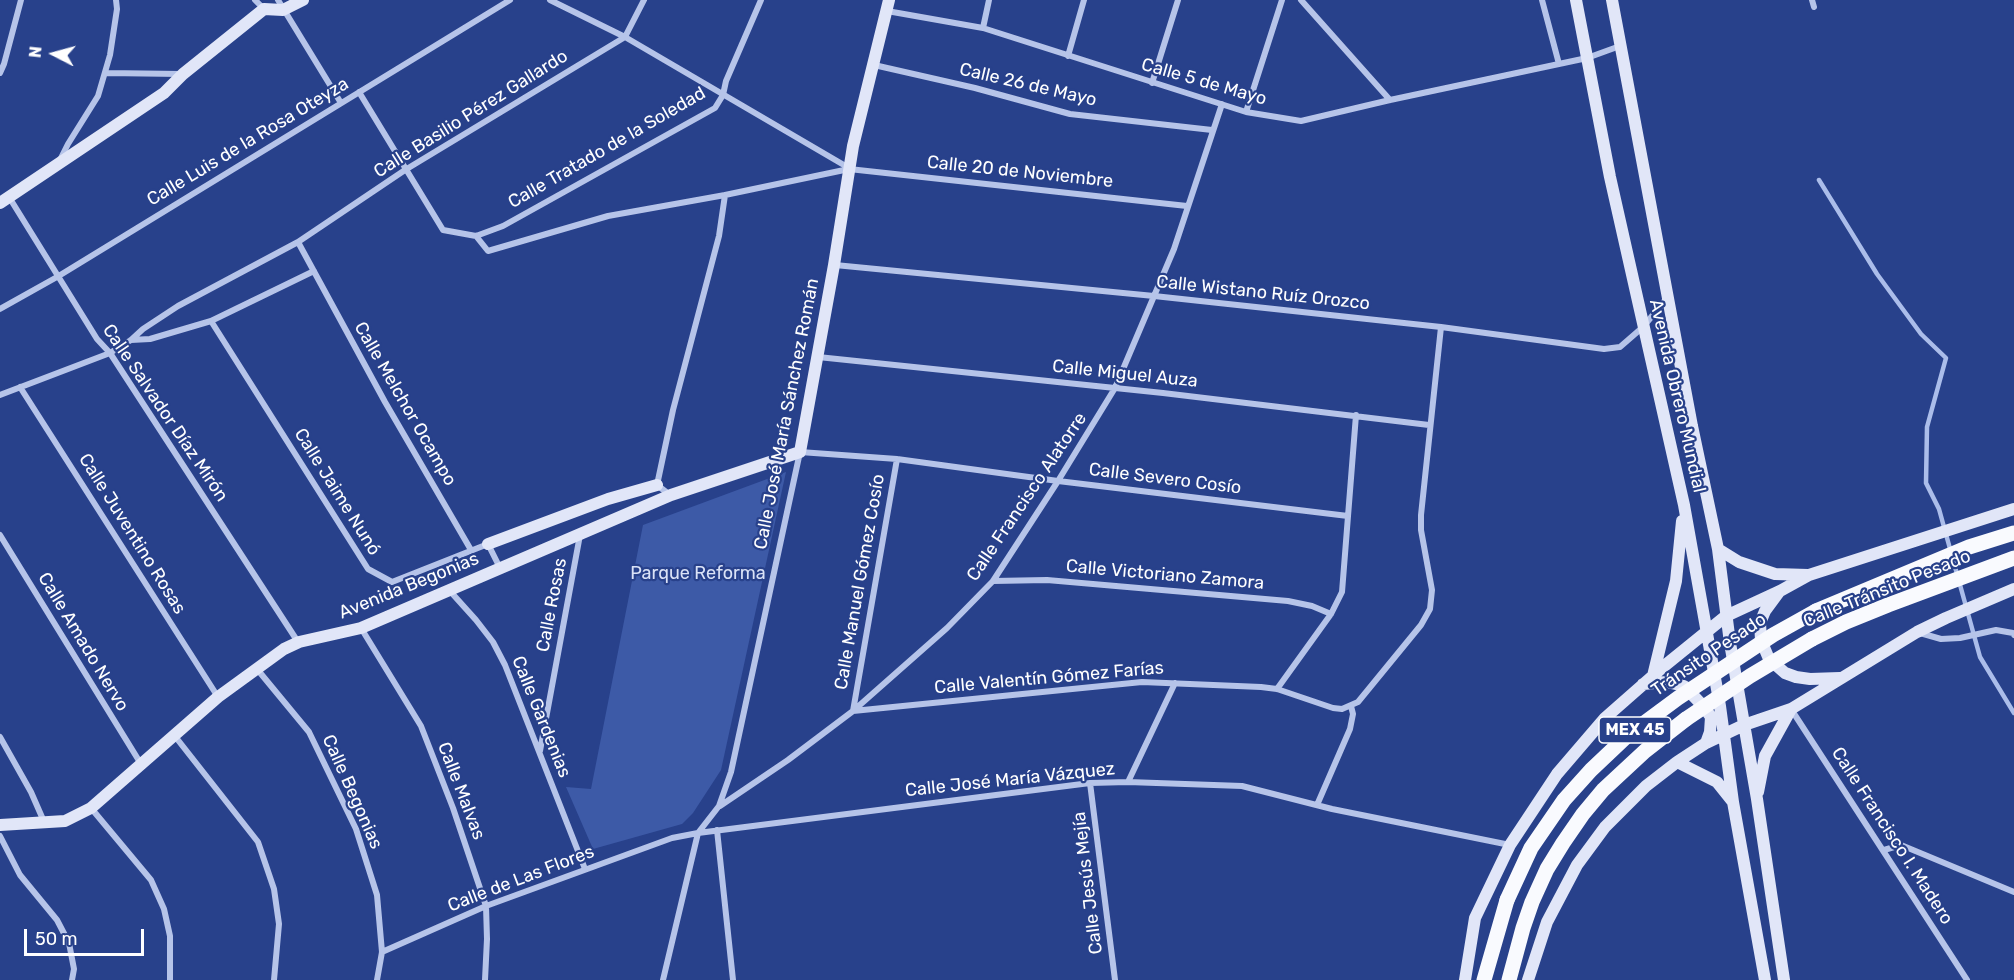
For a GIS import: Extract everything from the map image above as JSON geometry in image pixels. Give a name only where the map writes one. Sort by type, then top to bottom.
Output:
[{"type":"main road","name":"Calle Tránsito Pesado","points":[[1816,611],[1969,547],[2014,533]]},
{"type":"main road","name":"Calle Tránsito Pesado","points":[[1509,980],[1523,928],[1547,869],[1583,814],[1621,773],[1686,719],[1758,671],[1812,639],[1888,605],[2014,558]]},
{"type":"main road","name":"Tránsito Pesado","points":[[1484,980],[1507,900],[1531,848],[1564,800],[1591,770],[1628,735],[1678,698],[1773,635],[1816,611]]},
{"type":"street","points":[[0,73],[21,0]]},
{"type":"street","points":[[58,165],[68,144],[98,96],[106,73],[115,21],[116,0]]},
{"type":"street","points":[[5,200],[164,93],[261,3],[281,5],[303,0]]},
{"type":"street","name":"Calle Luis de la Rosa Oteyza","points":[[0,309],[57,277],[510,0]]},
{"type":"street","points":[[550,0],[625,37],[849,169]]},
{"type":"street","points":[[625,37],[644,0]]},
{"type":"street","name":"Calle Tratado de la Soledad","points":[[476,236],[503,226],[715,108],[723,95],[726,81],[761,0]]},
{"type":"street","points":[[983,28],[989,0]]},
{"type":"street","points":[[1068,57],[1084,0]]},
{"type":"street","points":[[1152,83],[1178,0]]},
{"type":"street","points":[[1246,112],[1282,0]]},
{"type":"street","points":[[1542,0],[1559,64]]},
{"type":"street","name":"Avenida Obrero Mundial","points":[[1576,0],[1610,177],[1684,505],[1765,980]]},
{"type":"street","name":"Avenida Obrero Mundial","points":[[1612,0],[1667,298],[1718,549],[1726,616],[1757,799],[1784,980]]},
{"type":"street","points":[[1303,1],[1390,100]]},
{"type":"street","points":[[281,5],[341,103]]},
{"type":"street","name":"Calle 5 de Mayo","points":[[888,5],[983,28],[1246,112],[1301,121],[1587,58],[1621,46]]},
{"type":"street","name":"Calle José María Sánchez Román","points":[[698,833],[720,806],[731,772],[800,452],[849,169],[888,5]]},
{"type":"street","name":"Calle Basilio Pérez Gallardo","points":[[0,395],[110,353],[178,306],[298,242],[405,170],[625,37]]},
{"type":"street","name":"Calle 26 de Mayo","points":[[874,65],[975,88],[1070,114],[1212,130]]},
{"type":"street","points":[[106,73],[183,75]]},
{"type":"street","points":[[359,92],[442,230],[476,236],[488,250],[608,216],[849,169]]},
{"type":"street","name":"Calle Francisco Alatorre","points":[[720,806],[853,711],[947,628],[993,581],[1115,388],[1174,249],[1222,104]]},
{"type":"street","name":"Calle 20 de Noviembre","points":[[849,169],[1187,206]]},
{"type":"street","points":[[657,485],[672,410],[719,236],[725,195]]},
{"type":"street","name":"Calle Salvador Díaz Mirón","points":[[5,200],[97,339],[110,353],[299,642]]},
{"type":"street","points":[[298,242],[314,271]]},
{"type":"street","name":"Calle Wistano Ruíz Orozco","points":[[834,265],[1441,327],[1604,349],[1620,347],[1643,327],[1667,298]]},
{"type":"street","name":"Calle Basilio Pérez Gallardo","points":[[131,340],[150,339],[211,321],[314,271]]},
{"type":"street","name":"Calle Melchor Ocampo","points":[[314,271],[385,402],[471,550]]},
{"type":"street","name":"Calle Jaime Nunó","points":[[211,321],[368,569],[393,582],[488,544]]},
{"type":"street","points":[[1317,805],[1350,729],[1352,706],[1358,702],[1421,625],[1430,609],[1432,590],[1421,523],[1429,425],[1441,327]]},
{"type":"street","name":"Calle Miguel Auza","points":[[817,357],[1115,388],[1429,425]]},
{"type":"street","name":"Calle Juventino Rosas","points":[[20,387],[218,697]]},
{"type":"street","points":[[1277,689],[1332,614],[1342,592],[1356,415]]},
{"type":"street","name":"Avenida Begonias","points":[[0,825],[65,821],[91,808],[218,697],[257,668],[299,642],[361,628],[670,495],[800,452]]},
{"type":"street","name":"Calle Severo Cosío","points":[[800,452],[897,459],[1348,516]]},
{"type":"street","name":"Calle Manuel Gómez Cosío","points":[[853,711],[897,459]]},
{"type":"street","points":[[657,485],[670,495]]},
{"type":"street","points":[[501,569],[488,544],[608,499],[657,485]]},
{"type":"street","points":[[1653,676],[1676,581],[1684,505]]},
{"type":"street","points":[[1465,980],[1475,918],[1510,844],[1557,774],[1605,718],[1643,684],[1726,616],[1809,575],[2014,509]]},
{"type":"street","name":"Calle Amado Nervo","points":[[0,535],[141,764]]},
{"type":"street","name":"Calle Rosas","points":[[540,751],[580,535]]},
{"type":"street","points":[[1718,549],[1739,562],[1775,574],[1809,575]]},
{"type":"street","name":"Calle Victoriano Zamora","points":[[993,581],[1047,580],[1288,601],[1312,606],[1332,614]]},
{"type":"street","points":[[1528,980],[1547,922],[1577,865],[1605,827],[1646,786],[1706,743],[1744,725],[1791,709],[1917,632],[2014,589]]},
{"type":"street","name":"Calle Gardenias","points":[[449,590],[467,607],[493,642],[505,665],[585,868]]},
{"type":"street","points":[[1780,591],[1765,611],[1761,623],[1761,640],[1769,658],[1785,673],[1796,677],[1844,678]]},
{"type":"street","name":"Calle Malvas","points":[[361,628],[421,726],[453,808],[486,906],[485,980]]},
{"type":"street","points":[[1917,632],[1941,639],[1960,638],[1996,630],[2014,635]]},
{"type":"street","name":"Calle Begonias","points":[[257,668],[309,732],[356,829],[377,895],[382,952],[377,980]]},
{"type":"street","name":"Calle Valentín Gómez Farías","points":[[853,711],[1142,682],[1262,687],[1277,689],[1333,708],[1342,709],[1352,706]]},
{"type":"street","points":[[1643,684],[1667,682],[1684,686],[1711,717],[1710,732],[1706,743]]},
{"type":"street","points":[[1128,782],[1175,683]]},
{"type":"street","points":[[1757,799],[1765,756],[1791,709]]},
{"type":"street","name":"Calle Francisco I. Madero","points":[[1791,709],[1967,980]]},
{"type":"street","points":[[174,735],[258,842],[274,889],[279,924],[274,980]]},
{"type":"street","points":[[0,737],[32,792],[45,824]]},
{"type":"street","points":[[1677,762],[1717,782],[1733,802]]},
{"type":"street","name":"Calle José María Vázquez","points":[[688,834],[1090,783],[1128,782],[1242,786],[1317,805],[1510,844]]},
{"type":"street","name":"Calle Jesús Mejía","points":[[1090,783],[1115,980]]},
{"type":"street","points":[[91,808],[150,880],[164,909],[170,936],[170,980]]},
{"type":"street","points":[[717,830],[733,980]]},
{"type":"street","points":[[663,980],[698,833]]},
{"type":"street","name":"Calle de Las Flores","points":[[382,952],[486,906],[585,868],[688,834]]},
{"type":"street","points":[[0,836],[20,875],[57,920],[69,943],[74,969],[72,980]]},
{"type":"street","points":[[1884,850],[1901,845],[2014,892]]},
{"type":"green space","name":"Parque Reforma","points":[[786,472],[721,770],[693,813],[682,824],[593,849],[566,787],[591,789],[643,525]]},
{"type":"waterway","points":[[1819,180],[1877,274],[1921,334],[1946,358],[1927,427],[1926,483],[1939,509],[1980,657],[2014,713]]}]
